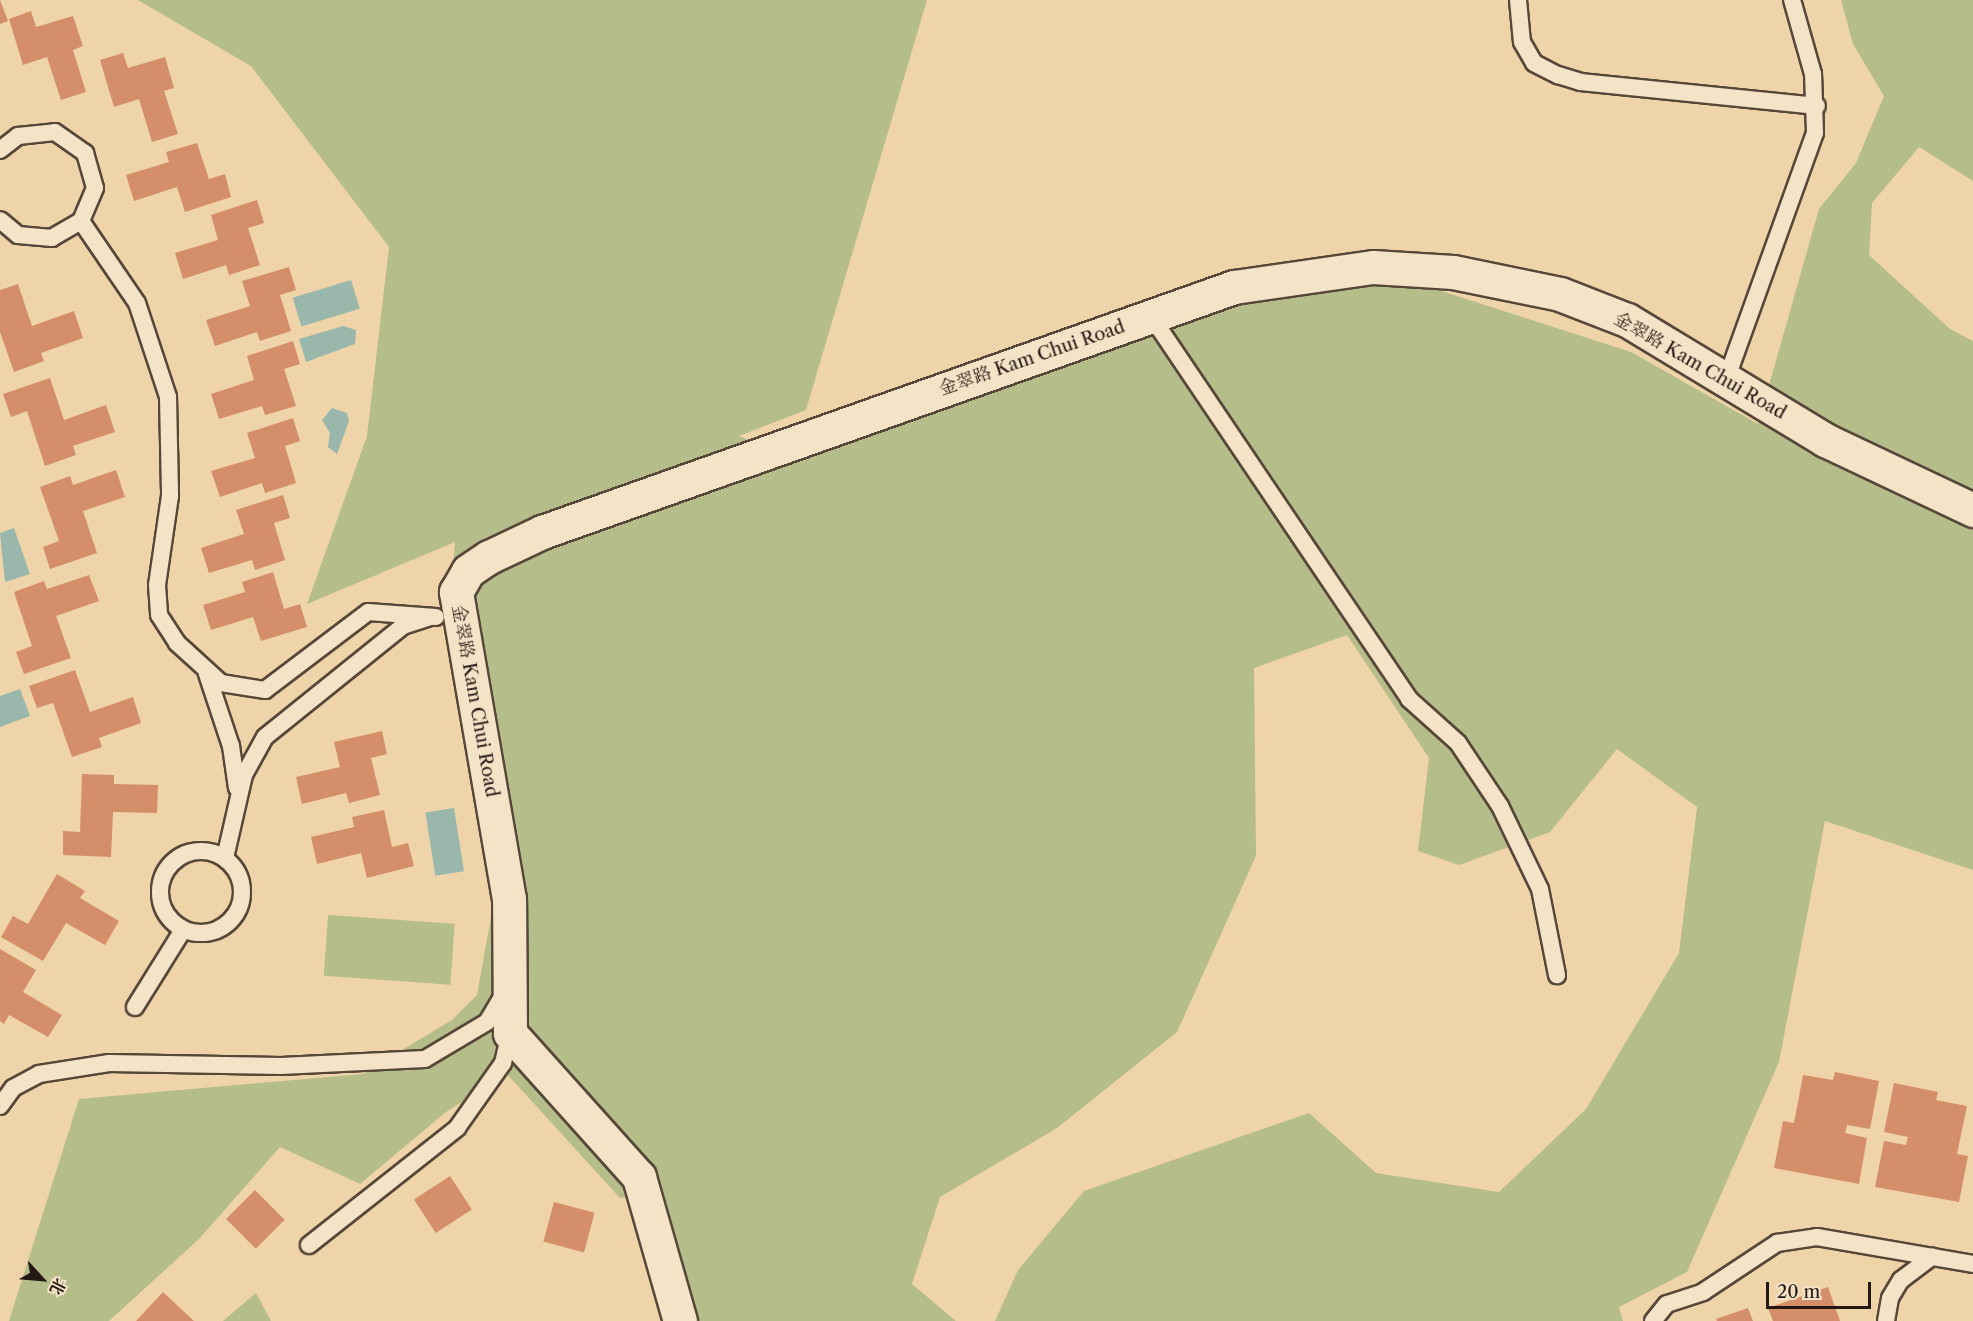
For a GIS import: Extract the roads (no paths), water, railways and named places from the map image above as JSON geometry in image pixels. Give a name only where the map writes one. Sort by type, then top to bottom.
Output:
[{"type":"street","name":"金翠路 Kam Chui Road","points":[[510,1033],[514,971],[509,899],[447,615],[468,571],[542,532],[1234,286],[1373,267],[1453,272],[1560,294],[1627,320],[1825,440],[1973,510]]},
{"type":"street","points":[[510,1033],[639,1177],[680,1321]]},
{"type":"lane","points":[[1518,0],[1522,42],[1534,63],[1558,75],[1581,82],[1817,106]]},
{"type":"lane","points":[[1726,380],[1806,170],[1817,106],[1792,0]]},
{"type":"lane","points":[[0,150],[36,130],[71,140],[93,170],[91,206],[81,221],[68,232],[34,239],[0,220]]},
{"type":"lane","points":[[81,221],[112,260],[156,349],[173,446],[157,585],[159,615],[207,673],[221,683],[265,690],[299,706]]},
{"type":"lane","points":[[1150,316],[1409,699],[1458,743],[1500,806],[1540,889],[1557,975]]},
{"type":"lane","points":[[265,690],[368,612],[447,615]]},
{"type":"lane","points":[[225,858],[237,804],[252,755],[299,706],[403,626],[447,615]]},
{"type":"lane","points":[[207,673],[231,746],[237,804]]},
{"type":"lane","points":[[213,852],[225,858],[241,880],[240,907],[232,919],[210,933],[183,930],[162,904],[165,872],[186,854],[213,852]]},
{"type":"lane","points":[[135,1006],[183,930]]},
{"type":"lane","points":[[0,1106],[13,1088],[39,1074],[109,1063],[281,1066],[425,1059],[487,1022],[514,971]]},
{"type":"lane","points":[[309,1245],[457,1128],[502,1063],[510,1033]]},
{"type":"lane","points":[[1653,1321],[1680,1298],[1703,1292],[1777,1243],[1817,1237],[1973,1264]]},
{"type":"lane","points":[[1886,1321],[1890,1298],[1901,1280],[1932,1257]]}]
